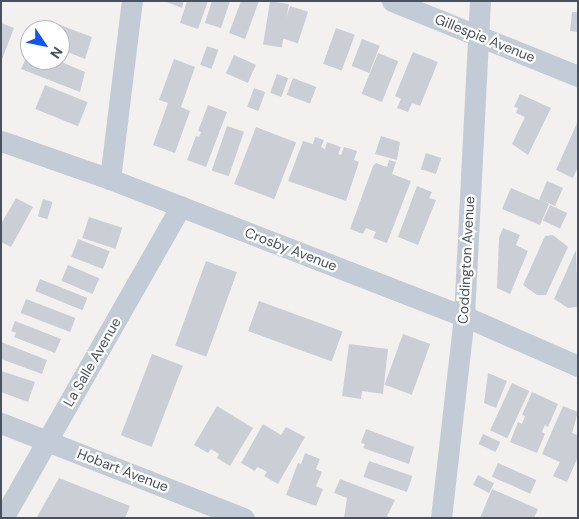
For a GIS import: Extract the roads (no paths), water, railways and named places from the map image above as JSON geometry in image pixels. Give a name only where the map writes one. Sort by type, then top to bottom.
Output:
[{"type":"street","points":[[110,179],[132,1]]},
{"type":"street","name":"Gillespie Avenue","points":[[392,1],[478,34],[578,76]]},
{"type":"street","name":"Coddington Avenue","points":[[440,518],[464,316],[480,1]]},
{"type":"street","name":"Crosby Avenue","points":[[1,141],[110,179],[464,316],[578,366]]},
{"type":"street","name":"La Salle Avenue","points":[[3,518],[181,206]]},
{"type":"street","name":"Hobart Avenue","points":[[1,423],[244,518]]}]
